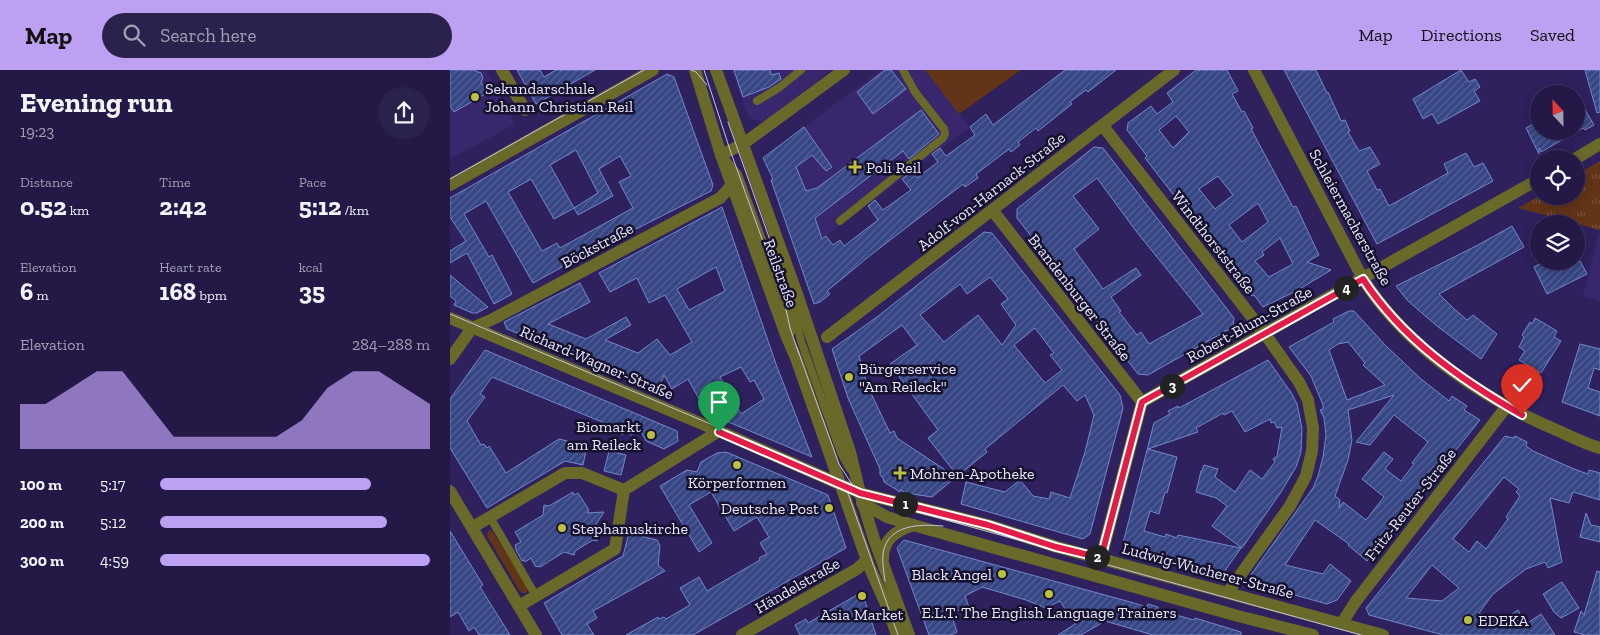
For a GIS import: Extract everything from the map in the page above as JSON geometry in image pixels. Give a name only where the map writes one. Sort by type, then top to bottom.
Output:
[{"type":"street","points":[[502,70],[525,110]]},
{"type":"street","points":[[450,185],[653,70]]},
{"type":"street","points":[[685,70],[696,74]]},
{"type":"street","name":"Reilstraße","points":[[716,70],[784,258],[849,448],[862,499],[909,635]]},
{"type":"street","name":"Adolf-von-Harnack-Straße","points":[[827,337],[1174,70]]},
{"type":"street","name":"Schleiermacherstraße","points":[[1254,70],[1363,279],[1398,323],[1431,355],[1506,406],[1531,420],[1600,448]]},
{"type":"street","points":[[721,155],[743,144],[838,72]]},
{"type":"street","name":"Reilstraße","points":[[696,74],[721,155],[796,358],[866,560],[897,635]]},
{"type":"street","name":"Windthorststraße","points":[[1103,126],[1265,334],[1299,382],[1308,400],[1313,428],[1312,451],[1306,476],[1290,506],[1228,592]]},
{"type":"street","points":[[1585,153],[1600,144]]},
{"type":"street","name":"Robert-Blum-Straße","points":[[1142,402],[1530,184]]},
{"type":"street","name":"Böckstraße","points":[[472,328],[491,320],[720,198],[732,185]]},
{"type":"street","name":"Brandenburger Straße","points":[[993,211],[1142,402]]},
{"type":"street","name":"Richard-Wagner-Straße","points":[[450,318],[841,486]]},
{"type":"street","points":[[450,359],[472,328]]},
{"type":"street","points":[[1101,558],[1142,402]]},
{"type":"street","name":"Fritz-Reuter-Straße","points":[[1344,629],[1356,601],[1506,406]]},
{"type":"street","points":[[519,606],[615,549],[624,490],[719,432]]},
{"type":"street","points":[[473,527],[565,473],[582,474],[624,490]]},
{"type":"street","name":"Ludwig-Wucherer-Straße","points":[[841,486],[887,517],[1238,616],[1313,635]]},
{"type":"street","points":[[450,491],[536,635]]},
{"type":"street","name":"Ludwig-Wucherer-Straße","points":[[862,499],[988,525],[1056,547],[1228,592],[1344,629]]},
{"type":"street","points":[[883,561],[888,539],[896,532],[913,525]]},
{"type":"street","name":"Händelstraße","points":[[742,635],[857,569],[866,560]]},
{"type":"street","points":[[1344,629],[1351,632],[1366,630],[1383,635]]},
{"type":"lane","points":[[756,101],[780,87],[801,70]]},
{"type":"lane","points":[[840,221],[943,138],[945,134],[944,129],[915,92],[903,70]]},
{"type":"lane","points":[[721,155],[738,174],[784,300],[796,358]]},
{"type":"lane","points":[[490,517],[536,596]]},
{"type":"shaded area","name":"Sekundarschule Johann Christian Reil","points":[[450,70],[486,70],[515,124],[450,159]]},
{"type":"shaded area","points":[[731,70],[831,70],[764,122],[749,118]]},
{"type":"shaded area","name":"Poli Reil","points":[[881,70],[925,70],[970,127],[822,239],[793,164],[802,162],[812,155],[817,160],[824,156],[804,127]]},
{"type":"shaded area","points":[[1600,230],[1600,301],[1583,296]]},
{"type":"green space","points":[[925,70],[1021,70],[959,114]]},
{"type":"green space","points":[[1600,161],[1600,230],[1585,226],[1585,215],[1544,215],[1518,208],[1530,201],[1530,205],[1585,205],[1585,170]]},
{"type":"green space","points":[[490,530],[527,586],[528,590],[526,593],[522,593],[519,590],[487,536]]},
{"type":"building","points":[[450,70],[473,70],[481,73],[483,78],[481,82],[487,93],[454,112],[450,106]]},
{"type":"building","points":[[517,70],[540,70],[544,77],[556,70],[595,70],[536,104]]},
{"type":"building","points":[[734,70],[770,70],[771,75],[779,73],[781,79],[769,87],[743,97]]},
{"type":"building","points":[[885,70],[891,70],[906,89],[873,114],[857,92]]},
{"type":"building","points":[[1065,70],[1116,70],[1088,92],[1086,90],[1070,102],[1072,104],[1038,131],[1036,128],[1018,142],[1020,145],[1011,152],[1009,149],[976,174],[978,178],[965,187],[963,184],[872,254],[827,291],[830,294],[814,304],[771,180],[773,179],[763,158],[804,127],[832,167],[826,171],[812,155],[796,167],[806,191],[817,188],[921,110],[939,134],[909,159],[903,151],[815,218],[822,239],[826,236],[833,245],[840,240],[844,246],[878,220],[868,206],[875,200],[883,210],[911,190],[902,179],[912,171],[917,178],[938,162],[932,154],[940,148],[946,156],[975,135],[970,127],[986,114],[993,125]]},
{"type":"building","points":[[1196,70],[1227,70],[1238,91],[1232,94],[1242,112],[1244,111],[1253,128],[1251,129],[1293,207],[1296,206],[1319,255],[1307,262],[1331,270],[1298,290],[1263,307],[1254,295],[1252,296],[1145,158],[1147,156],[1127,130],[1128,123],[1151,106],[1157,114],[1173,102],[1167,93]],"holes":[[[1176,116],[1189,132],[1173,148],[1159,130]],[[1218,176],[1233,195],[1215,209],[1199,189]],[[1258,203],[1268,222],[1242,242],[1229,225]],[[1280,238],[1293,264],[1269,277],[1255,261],[1264,255],[1262,252]]]},
{"type":"building","points":[[1284,70],[1316,70],[1341,121],[1345,120],[1350,131],[1348,132],[1359,151],[1370,147],[1380,164],[1367,171],[1377,190],[1380,189],[1389,206],[1448,173],[1444,164],[1466,153],[1474,167],[1483,163],[1493,181],[1377,244]]},
{"type":"building","points":[[1461,70],[1469,82],[1475,79],[1480,87],[1474,91],[1480,101],[1438,124],[1432,114],[1423,119],[1413,99]]},
{"type":"building","points":[[1585,70],[1600,70],[1600,112],[1597,113]]},
{"type":"building","points":[[667,74],[674,77],[713,185],[711,191],[533,283],[486,201],[464,214],[489,257],[492,255],[512,294],[494,304],[467,253],[450,263],[450,251],[466,241],[450,217],[450,198]],"holes":[[[576,150],[598,193],[574,208],[550,165]],[[620,156],[631,176],[619,182],[633,208],[560,248],[557,243],[542,251],[508,192],[531,179],[554,219],[574,208],[578,215],[613,196],[599,169]]]},
{"type":"building","points":[[1585,110],[1594,125],[1585,130]]},
{"type":"building","points":[[1530,126],[1530,136],[1526,128]]},
{"type":"building","points":[[1532,140],[1562,140],[1544,150],[1540,150],[1539,148],[1537,150]]},
{"type":"building","points":[[1094,147],[1103,148],[1234,318],[1233,327],[1148,375],[1138,374],[1017,218],[1017,209]],"holes":[[[1097,178],[1136,231],[1203,314],[1149,344],[1141,332],[1137,335],[1119,312],[1121,311],[1111,297],[1141,275],[1136,268],[1103,289],[1074,249],[1099,229],[1073,196]]]},
{"type":"building","points":[[722,207],[777,367],[812,457],[707,413],[688,379],[672,389],[664,375],[658,390],[507,329],[504,322],[580,283],[590,302],[548,324],[586,339],[626,317],[631,325],[605,340],[638,353],[657,339],[670,355],[692,342],[665,295],[649,303],[637,278],[610,292],[599,273]],"holes":[[[716,267],[725,291],[689,310],[677,289]],[[741,367],[750,382],[754,380],[764,399],[741,414],[720,377]]]},
{"type":"building","points":[[1512,226],[1524,247],[1439,294],[1467,320],[1473,315],[1497,334],[1481,359],[1437,326],[1408,301],[1396,286]]},
{"type":"building","points":[[984,232],[992,233],[1120,395],[1123,408],[1090,534],[1083,539],[961,504],[966,482],[1005,492],[1020,480],[1033,496],[1049,499],[1051,492],[1070,498],[1085,452],[1094,415],[1085,395],[1077,401],[1063,385],[985,449],[987,452],[960,474],[956,474],[928,438],[938,430],[890,364],[917,345],[902,325],[859,356],[867,385],[890,433],[894,431],[897,438],[956,477],[932,497],[906,493],[901,490],[900,492],[884,482],[848,398],[832,349],[877,317]],"holes":[[[990,277],[1008,299],[1001,304],[1016,325],[1002,345],[978,315],[944,342],[920,315],[960,284],[967,294]],[[1035,328],[1054,353],[1050,355],[1062,370],[1045,383],[1014,345]]]},
{"type":"building","points":[[1535,270],[1585,270],[1587,274],[1547,294]]},
{"type":"building","points":[[450,275],[488,307],[477,313],[472,313],[454,305],[456,301],[450,296]]},
{"type":"building","points":[[1349,311],[1354,311],[1385,345],[1421,379],[1449,401],[1452,396],[1467,406],[1464,410],[1480,420],[1367,561],[1349,544],[1315,520],[1285,565],[1323,574],[1330,564],[1351,581],[1337,600],[1327,604],[1252,583],[1250,576],[1313,488],[1318,476],[1326,435],[1324,418],[1320,410],[1323,409],[1323,405],[1311,376],[1289,347],[1334,322],[1333,319]],"holes":[[[1348,342],[1365,363],[1363,365],[1385,385],[1347,400],[1329,350],[1338,344]],[[1394,395],[1356,442],[1370,445],[1394,415],[1428,442],[1401,481],[1385,469],[1393,459],[1384,452],[1362,479],[1384,497],[1366,520],[1343,502],[1339,508],[1340,500],[1335,496],[1348,460],[1352,440],[1348,410]]]},
{"type":"building","points":[[1535,318],[1557,331],[1554,337],[1561,341],[1541,373],[1519,360],[1525,351],[1519,347],[1524,337],[1522,335],[1530,322],[1532,324]]},
{"type":"building","points":[[1580,344],[1600,349],[1600,370],[1594,368],[1588,388],[1600,392],[1600,416],[1562,402]]},
{"type":"building","points":[[485,350],[677,431],[678,441],[664,449],[646,441],[635,421],[632,435],[624,432],[623,435],[606,427],[607,424],[492,377],[480,394],[485,397],[467,421],[481,445],[484,444],[487,448],[489,446],[506,473],[559,439],[587,446],[583,465],[565,461],[487,508],[450,448],[450,399]]},
{"type":"building","points":[[1268,360],[1297,404],[1302,428],[1301,452],[1296,467],[1281,492],[1242,548],[1212,526],[1227,506],[1216,498],[1196,492],[1201,471],[1204,465],[1218,469],[1215,477],[1235,492],[1250,470],[1262,479],[1275,462],[1273,459],[1277,456],[1282,427],[1277,428],[1274,422],[1271,423],[1270,419],[1245,432],[1232,411],[1224,415],[1223,413],[1196,428],[1198,432],[1148,449],[1177,457],[1159,514],[1150,511],[1144,531],[1165,537],[1166,534],[1177,538],[1178,535],[1241,548],[1224,572],[1219,574],[1125,549],[1123,543],[1154,423],[1170,414],[1168,411],[1178,406],[1179,408]]},
{"type":"building","points":[[1505,436],[1513,438],[1515,436],[1527,442],[1526,446],[1533,451],[1574,469],[1588,474],[1589,470],[1600,473],[1600,500],[1573,492],[1569,503],[1550,498],[1562,562],[1548,568],[1545,562],[1526,569],[1493,594],[1479,613],[1501,621],[1518,610],[1526,624],[1541,614],[1555,635],[1443,635],[1369,615],[1366,608]],"holes":[[[1504,477],[1519,489],[1516,492],[1520,496],[1506,517],[1508,519],[1486,549],[1477,541],[1469,552],[1453,539]],[[1432,565],[1459,588],[1442,601],[1406,598]]]},
{"type":"building","points":[[609,451],[626,455],[621,475],[604,471]]},
{"type":"building","points":[[726,452],[828,495],[846,548],[693,635],[626,635],[658,617],[659,619],[664,617],[666,619],[690,605],[680,588],[699,577],[707,591],[767,554],[760,543],[769,537],[757,517],[734,531],[711,492],[689,505],[712,543],[699,552],[660,486],[687,470],[697,472],[701,462],[717,453]]},
{"type":"building","name":"Stephanuskirche","points":[[573,492],[574,495],[578,493],[589,510],[587,513],[604,512],[596,524],[600,531],[597,541],[593,540],[575,551],[574,555],[564,552],[540,567],[535,566],[531,558],[525,562],[524,560],[522,561],[515,548],[515,545],[521,542],[515,532],[543,515],[544,505],[549,506]]},
{"type":"building","points":[[1586,513],[1591,525],[1600,527],[1600,542],[1580,537]]},
{"type":"building","points":[[630,529],[645,533],[644,537],[657,540],[660,546],[658,565],[665,571],[593,611],[597,618],[587,624],[594,635],[562,635],[544,603],[623,556]]},
{"type":"building","points":[[450,531],[483,585],[480,587],[510,635],[479,635],[474,627],[469,631],[458,612],[450,617]]},
{"type":"building","points":[[904,540],[1147,607],[1148,604],[1158,607],[1158,610],[1194,620],[1195,618],[1241,632],[1241,635],[1153,635],[1105,621],[1081,635],[1058,635],[1075,624],[1060,601],[1046,608],[982,587],[965,596],[969,607],[951,613],[957,632],[952,635],[929,635],[897,548]]},
{"type":"building","points":[[1597,571],[1600,572],[1600,635],[1585,635],[1574,632],[1581,611],[1584,615]]},
{"type":"building","points":[[1562,582],[1579,608],[1561,618],[1554,612],[1543,594]]},
{"type":"building","points":[[862,592],[876,635],[800,635],[795,625],[806,619],[808,623]]},
{"type":"tram line","points":[[450,179],[644,70]]},
{"type":"tram line","points":[[691,70],[696,72],[707,85]]},
{"type":"tram line","points":[[704,70],[730,150],[784,300],[790,328],[799,354]]},
{"type":"tram line","points":[[728,122],[786,285]]},
{"type":"tram line","points":[[450,314],[791,458],[881,502],[1361,635]]},
{"type":"tram line","points":[[797,348],[839,464],[853,486]]},
{"type":"tram line","points":[[844,482],[898,635]]},
{"type":"tram line","points":[[885,581],[883,554],[886,544],[891,537],[898,531],[915,526],[943,526]]},
{"type":"place","name":"Sekundarschule Johann Christian Reil","points":[[475,97]]},
{"type":"place","name":"Poli Reil","points":[[855,167]]},
{"type":"place","name":"Bürgerservice \"Am Reileck\"","points":[[849,377]]},
{"type":"place","name":"Biomarkt am Reileck","points":[[651,435]]},
{"type":"place","name":"Körperformen","points":[[737,465]]},
{"type":"place","name":"Mohren-Apotheke","points":[[900,473]]},
{"type":"place","name":"Deutsche Post","points":[[829,508]]},
{"type":"place","name":"Stephanuskirche","points":[[562,528]]},
{"type":"place","name":"Black Angel","points":[[1002,574]]},
{"type":"place","name":"E.L.T. The English Language Trainers","points":[[1049,594]]},
{"type":"place","name":"Asia Market","points":[[862,596]]},
{"type":"place","name":"EDEKA","points":[[1468,620]]},
{"type":"route","points":[[719,432],[860,493],[988,525],[1056,547],[1101,558],[1142,402],[1363,279],[1398,323],[1431,355],[1475,386],[1522,415]]}]
